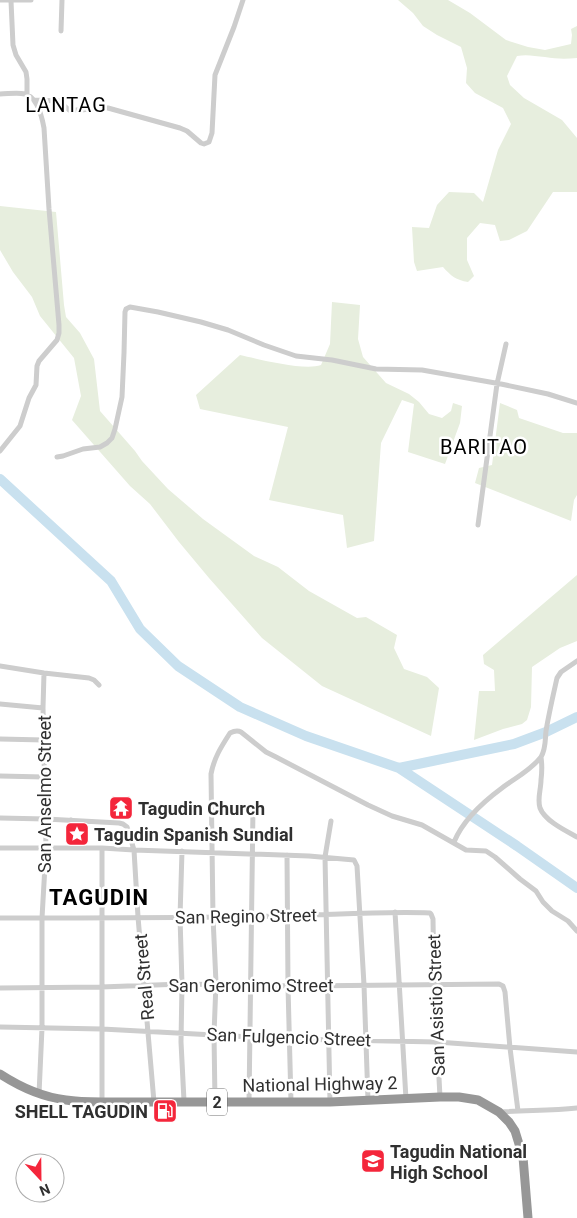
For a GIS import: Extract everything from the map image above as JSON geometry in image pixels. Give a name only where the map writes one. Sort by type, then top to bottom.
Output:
[{"type":"highway","name":"National Highway 2","points":[[0,1074],[39,1094],[67,1101],[330,1102],[440,1097],[478,1100],[499,1112],[515,1131],[523,1157],[528,1218]]},
{"type":"street","points":[[0,0],[31,0]]},
{"type":"street","points":[[61,32],[62,0]]},
{"type":"street","points":[[34,100],[59,102],[69,110],[108,108],[180,128],[187,131],[201,143],[206,144],[209,142],[212,133],[215,75],[243,0]]},
{"type":"street","points":[[11,1],[13,45],[16,55],[26,72],[27,94]]},
{"type":"street","points":[[0,94],[27,94],[34,100],[44,128],[59,333],[57,340],[39,361],[36,385],[29,398],[20,426],[0,451]]},
{"type":"street","points":[[57,457],[84,449],[100,447],[108,443],[112,438],[122,397],[125,312],[130,307],[201,322],[228,330],[296,356],[332,360],[376,369],[422,370],[548,394],[577,403]]},
{"type":"street","points":[[478,525],[497,384],[506,344]]},
{"type":"street","points":[[454,842],[460,829],[477,810],[502,788],[531,768],[541,756],[545,750],[546,732],[557,678],[561,672],[577,661]]},
{"type":"street","points":[[0,666],[89,678],[99,685]]},
{"type":"street","name":"San Anselmo Street","points":[[39,1094],[42,1028],[42,918],[46,848],[44,673]]},
{"type":"street","points":[[0,704],[44,708]]},
{"type":"street","points":[[216,1102],[212,774],[213,764],[218,751],[233,731],[238,731],[276,757],[368,805],[392,816],[422,825],[466,850],[486,851],[536,891],[552,912],[568,921],[577,931]]},
{"type":"street","points":[[0,739],[44,740]]},
{"type":"street","points":[[541,756],[540,808],[557,825],[577,838]]},
{"type":"street","points":[[0,776],[44,777]]},
{"type":"street","points":[[249,1102],[253,808]]},
{"type":"street","points":[[0,818],[71,820],[71,848]]},
{"type":"street","name":"Real Street","points":[[71,820],[119,823],[127,827],[129,832],[134,850],[154,1102]]},
{"type":"street","points":[[330,1102],[325,857],[331,821]]},
{"type":"street","points":[[0,848],[102,848],[212,852],[325,857],[356,861],[364,985],[368,1100]]},
{"type":"street","points":[[102,848],[102,1102]]},
{"type":"street","points":[[182,852],[180,917],[181,1033],[184,1101]]},
{"type":"street","points":[[287,855],[291,1102]]},
{"type":"street","points":[[395,912],[406,1099]]},
{"type":"street","name":"San Regino Street","points":[[0,918],[252,917],[395,912],[432,914]]},
{"type":"street","name":"San Asistio Street","points":[[432,914],[440,1097]]},
{"type":"street","name":"San Geronimo Street","points":[[0,988],[216,983],[288,986],[501,985],[505,992],[510,1048]]},
{"type":"street","name":"San Fulgencio Street","points":[[0,1027],[102,1029],[290,1039],[437,1042],[577,1052]]},
{"type":"street","points":[[510,1048],[518,1111]]},
{"type":"street","points":[[499,1112],[577,1108]]},
{"type":"green space","points":[[398,0],[448,0],[470,13],[506,40],[545,50],[571,44],[571,29],[577,26],[577,58],[517,56],[507,76],[510,85],[524,98],[562,120],[577,138],[577,192],[553,192],[527,231],[509,240],[500,241],[495,225],[480,223],[467,238],[467,260],[474,276],[468,282],[454,277],[443,267],[417,271],[414,262],[412,227],[429,228],[437,205],[449,192],[474,193],[483,202],[498,150],[511,124],[503,108],[475,93],[466,83],[467,68],[461,47],[423,26],[413,13]]},
{"type":"green space","points":[[0,206],[56,212],[66,317],[80,333],[94,359],[100,411],[168,489],[203,519],[254,556],[278,567],[309,591],[357,618],[366,617],[397,635],[394,648],[404,669],[427,677],[439,688],[431,736],[322,686],[262,638],[209,578],[150,504],[130,486],[72,420],[81,396],[74,358],[40,316],[32,297],[13,272],[0,250]]},
{"type":"green space","points":[[332,302],[360,305],[358,339],[363,357],[386,383],[409,394],[429,414],[442,418],[451,411],[453,403],[462,406],[460,423],[445,464],[408,452],[414,404],[402,400],[381,443],[374,541],[347,548],[343,515],[269,500],[288,427],[200,409],[196,395],[240,355],[293,366],[321,365],[330,344]]},
{"type":"green space","points":[[500,403],[517,410],[519,418],[563,433],[577,433],[577,495],[574,500],[571,521],[475,483],[479,468],[492,465]]},
{"type":"green space","points":[[577,575],[577,641],[560,648],[532,667],[531,707],[527,720],[522,724],[474,740],[479,691],[495,691],[494,670],[484,664],[483,655]]},
{"type":"waterway","points":[[0,479],[111,581],[140,629],[178,666],[240,707],[306,736],[399,768],[577,888]]},
{"type":"waterway","points":[[399,768],[514,744],[546,732],[577,717]]},
{"type":"place","name":"Tagudin Church","points":[[121,808]]},
{"type":"place","name":"Tagudin Spanish Sundial","points":[[77,834]]},
{"type":"place","name":"SHELL TAGUDIN","points":[[165,1111]]},
{"type":"place","name":"Tagudin National High School","points":[[373,1161]]},
{"type":"district","name":"LANTAG","points":[[66,105]]},
{"type":"district","name":"BARITAO","points":[[484,447]]},
{"type":"district","name":"TAGUDIN","points":[[99,897]]}]
